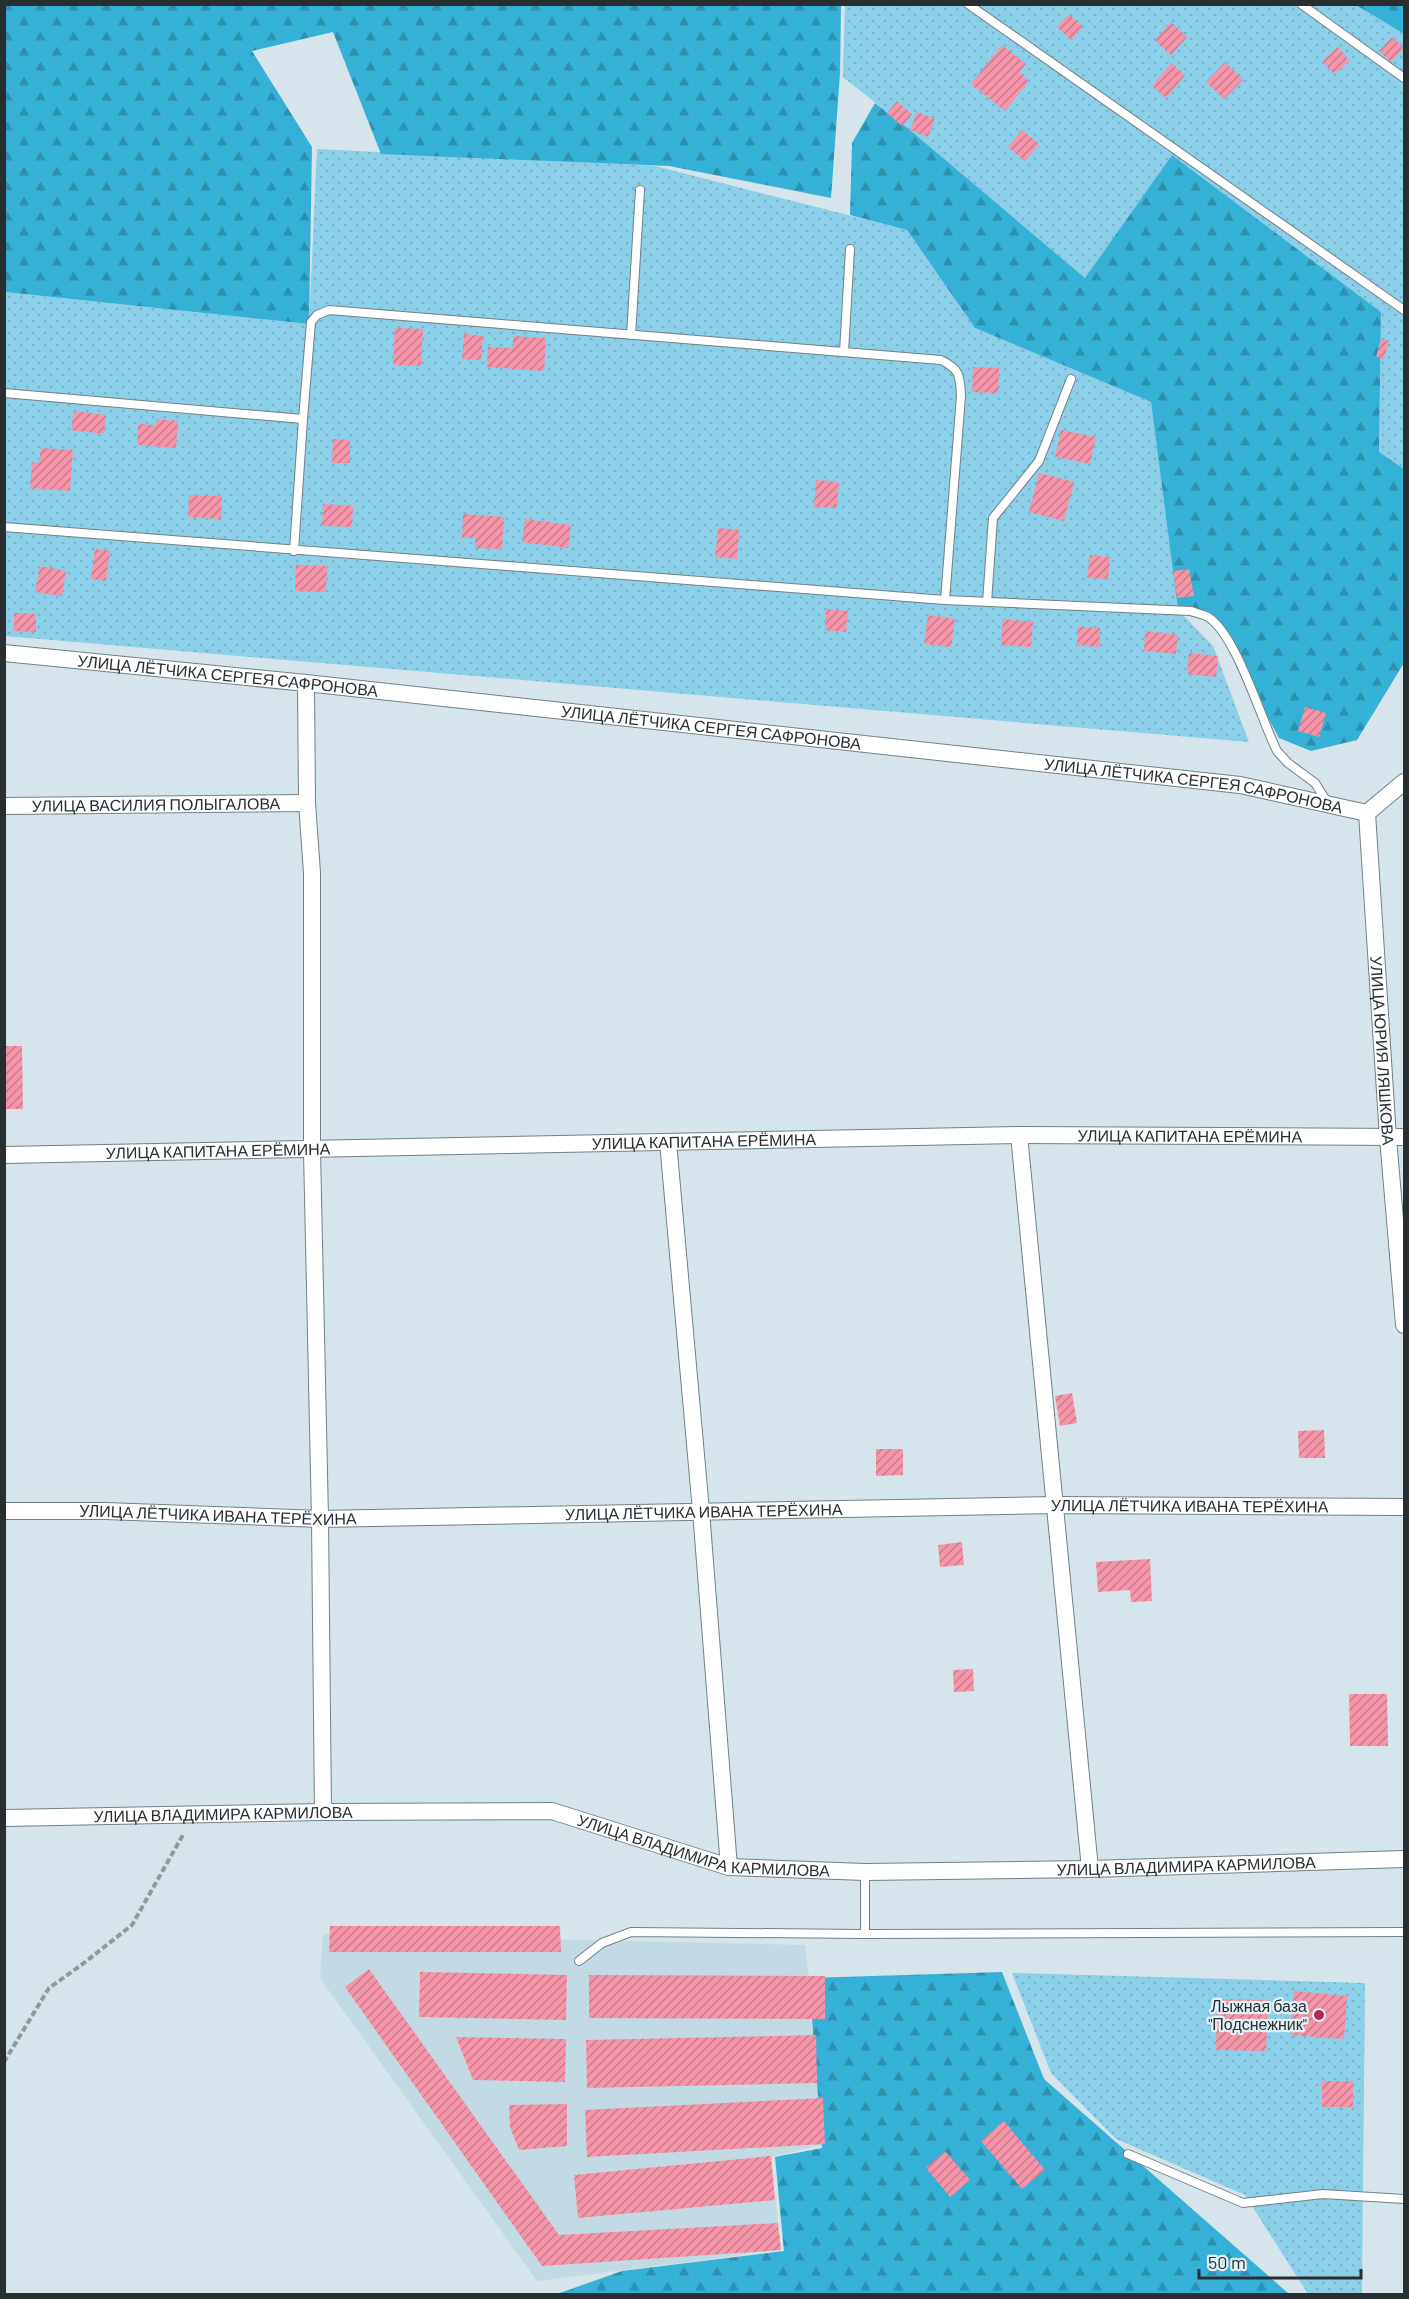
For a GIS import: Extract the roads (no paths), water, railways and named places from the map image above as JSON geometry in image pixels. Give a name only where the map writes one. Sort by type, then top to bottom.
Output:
[{"type":"street","name":"УЛИЦА ЛЁТЧИКА СЕРГЕЯ САФРОНОВА","points":[[4,653],[306,683],[1240,785],[1367,813]]},
{"type":"street","points":[[306,683],[307,803],[312,873],[312,1151],[320,1519],[323,1812]]},
{"type":"street","points":[[1367,813],[1404,782]]},
{"type":"street","name":"УЛИЦА ВАСИЛИЯ ПОЛЫГАЛОВА","points":[[4,806],[307,803]]},
{"type":"street","name":"УЛИЦА ЮРИЯ ЛЯШКОВА","points":[[1367,813],[1396,1138],[1404,1325]]},
{"type":"street","points":[[1019,1135],[1090,1869]]},
{"type":"street","name":"УЛИЦА КАПИТАНА ЕРЁМИНА","points":[[4,1155],[312,1151],[1019,1135],[1396,1138]]},
{"type":"street","points":[[668,1142],[701,1511],[729,1867]]},
{"type":"street","name":"УЛИЦА ЛЁТЧИКА ИВАНА ТЕРЁХИНА","points":[[4,1511],[105,1511],[320,1519],[1054,1505],[1404,1507]]},
{"type":"street","name":"УЛИЦА ВЛАДИМИРА КАРМИЛОВА","points":[[4,1818],[323,1812],[552,1812],[729,1867],[865,1872],[1090,1869],[1404,1859]]},
{"type":"lane","points":[[968,4],[1404,310]]},
{"type":"lane","points":[[1301,4],[1404,78]]},
{"type":"lane","points":[[631,334],[640,190]]},
{"type":"lane","points":[[844,352],[850,249]]},
{"type":"lane","points":[[294,551],[311,322],[317,315],[329,310],[941,360],[952,365],[960,376],[961,408],[945,600]]},
{"type":"lane","points":[[987,602],[993,518],[1039,461],[1071,379]]},
{"type":"lane","points":[[4,393],[303,419]]},
{"type":"lane","points":[[4,527],[945,600],[1191,611],[1208,617],[1219,627],[1232,645],[1277,751],[1288,764],[1315,783],[1329,805]]},
{"type":"lane","points":[[865,1872],[865,1934]]},
{"type":"lane","points":[[579,1961],[603,1943],[631,1932],[865,1934],[1404,1932]]},
{"type":"lane","points":[[1128,2154],[1243,2203],[1323,2194],[1404,2199]]},
{"type":"place","name":"Лыжная база \"Подснежник\"","points":[[1319,2015]]}]
